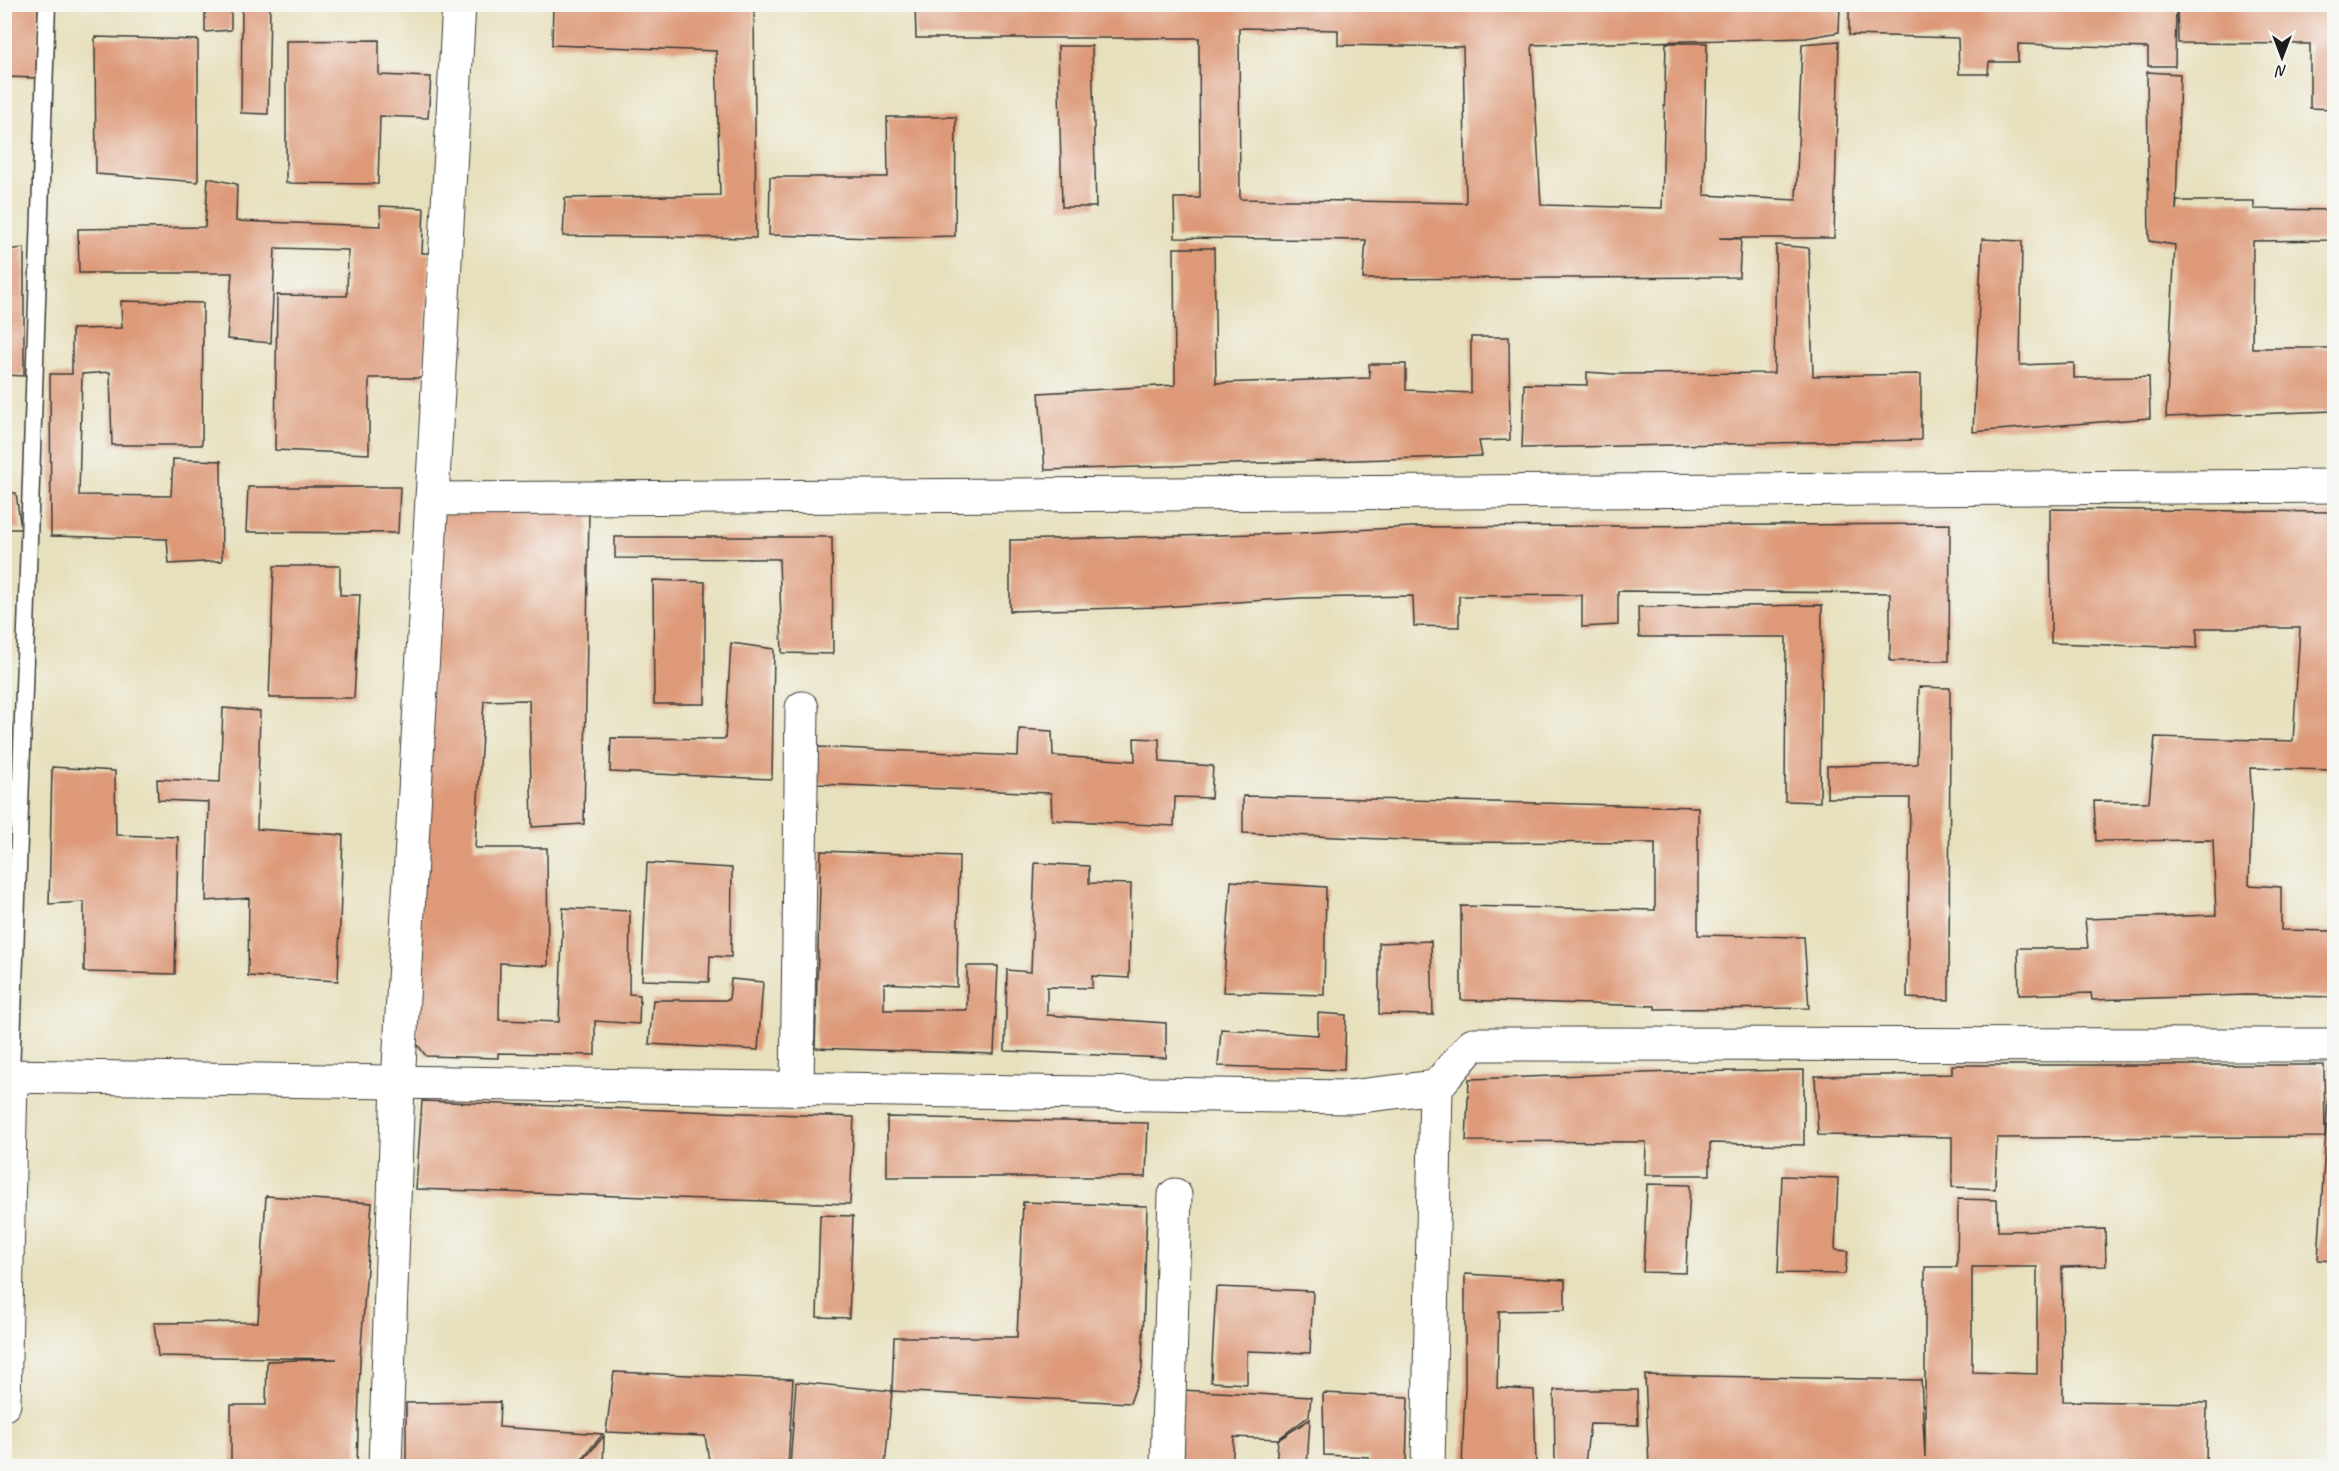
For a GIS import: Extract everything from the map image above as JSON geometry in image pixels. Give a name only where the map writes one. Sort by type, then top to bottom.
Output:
[{"type":"street","points":[[385,1467],[398,1083],[459,4]]},
{"type":"street","points":[[432,499],[2334,486]]},
{"type":"street","points":[[797,1089],[802,708]]},
{"type":"street","points":[[1428,1467],[1436,1088],[1473,1044],[2334,1045]]},
{"type":"street","points":[[4,1404],[8,1076],[1350,1097],[1436,1088]]},
{"type":"street","points":[[1167,1467],[1174,1195]]},
{"type":"lane","points":[[8,1076],[47,4]]},
{"type":"building","points":[[4,4],[38,4],[39,78],[4,77]]},
{"type":"building","points":[[183,4],[231,4],[231,30],[205,32],[205,7],[182,6]]},
{"type":"building","points":[[242,4],[270,4],[268,114],[241,113]]},
{"type":"building","points":[[553,4],[754,4],[756,238],[563,236],[565,198],[720,195],[716,51],[552,45]]},
{"type":"building","points":[[915,4],[1840,4],[1839,32],[1806,38],[1532,45],[1541,205],[1662,208],[1666,43],[1707,43],[1704,195],[1796,200],[1802,44],[1839,41],[1834,238],[1719,238],[1741,239],[1739,277],[1363,279],[1366,240],[1175,238],[1174,198],[1200,198],[1199,38],[916,38]],"holes":[[[1239,28],[1338,30],[1338,45],[1463,47],[1466,203],[1240,199]]]},
{"type":"building","points":[[1849,4],[2176,4],[2175,66],[2148,66],[2148,48],[2018,44],[2018,62],[1989,62],[1988,74],[1959,74],[1958,38],[1849,35]]},
{"type":"building","points":[[2177,4],[2334,4],[2334,109],[2310,108],[2310,44],[2178,43]]},
{"type":"building","points":[[95,37],[198,40],[198,182],[96,174]]},
{"type":"building","points":[[379,40],[379,75],[431,77],[428,118],[380,116],[378,184],[286,183],[286,41]]},
{"type":"building","points":[[1058,46],[1092,46],[1096,207],[1062,207]]},
{"type":"building","points":[[2147,72],[2180,74],[2176,210],[2177,201],[2254,201],[2254,209],[2334,210],[2334,240],[2253,241],[2252,348],[2334,348],[2334,411],[2166,417],[2175,245],[2149,241]]},
{"type":"building","points":[[887,117],[956,117],[955,236],[876,238],[769,235],[770,177],[888,177]]},
{"type":"building","points":[[208,178],[237,184],[236,221],[381,226],[380,206],[424,208],[422,253],[430,253],[424,378],[369,378],[369,454],[275,450],[277,295],[347,296],[348,250],[275,248],[271,343],[227,339],[232,273],[79,273],[78,229],[205,227]]},
{"type":"building","points":[[1982,239],[2022,241],[2020,365],[2074,363],[2074,378],[2149,377],[2150,418],[1973,432]]},
{"type":"building","points":[[1776,245],[1809,248],[1813,376],[1921,374],[1921,440],[1522,448],[1524,384],[1587,385],[1587,372],[1614,374],[1774,373]]},
{"type":"building","points":[[24,248],[24,376],[4,375],[4,250]]},
{"type":"building","points":[[1174,248],[1214,248],[1216,383],[1370,378],[1369,364],[1406,364],[1406,390],[1471,393],[1471,337],[1509,337],[1510,440],[1479,441],[1482,456],[1045,470],[1039,393],[1175,385]]},
{"type":"building","points":[[121,301],[203,303],[202,445],[112,445],[110,372],[82,374],[79,495],[171,496],[173,459],[221,461],[222,561],[169,564],[167,539],[51,536],[50,374],[72,374],[72,329],[122,328]]},
{"type":"building","points":[[248,487],[400,487],[398,533],[246,532]]},
{"type":"building","points":[[4,493],[16,493],[21,529],[4,529]]},
{"type":"building","points":[[443,502],[589,509],[584,824],[532,827],[529,700],[484,701],[475,848],[547,848],[548,966],[500,963],[499,1020],[559,1022],[563,908],[630,911],[629,994],[640,995],[639,1024],[595,1021],[595,1055],[498,1053],[498,1058],[426,1056],[417,1044],[422,848]]},
{"type":"building","points":[[2050,509],[2334,512],[2334,770],[2250,768],[2252,804],[2249,885],[2281,887],[2281,930],[2334,931],[2334,997],[2246,995],[2092,1000],[2091,993],[2019,995],[2018,948],[2088,948],[2085,919],[2216,915],[2213,840],[2096,841],[2094,801],[2149,802],[2155,737],[2293,741],[2300,628],[2197,628],[2197,648],[2051,643]]},
{"type":"building","points":[[1950,524],[1949,661],[1890,661],[1890,593],[1618,591],[1618,625],[1582,627],[1582,595],[1459,596],[1459,627],[1414,626],[1413,596],[1300,598],[1160,607],[1010,611],[1010,540],[1300,533],[1412,527]]},
{"type":"building","points":[[615,537],[832,537],[833,654],[782,653],[779,559],[615,558]]},
{"type":"building","points":[[274,566],[340,566],[340,595],[360,595],[354,698],[269,698]]},
{"type":"building","points":[[653,580],[705,582],[705,704],[654,704]]},
{"type":"building","points":[[1822,605],[1820,802],[1785,801],[1786,637],[1639,637],[1638,607]]},
{"type":"building","points":[[731,643],[774,649],[772,779],[610,772],[611,738],[725,739]]},
{"type":"building","points":[[1919,687],[1950,688],[1949,1000],[1907,998],[1910,798],[1827,798],[1827,766],[1917,764]]},
{"type":"building","points":[[223,708],[260,711],[257,829],[343,835],[338,981],[248,976],[249,898],[206,901],[209,802],[158,800],[157,779],[220,782]]},
{"type":"building","points":[[1019,729],[1052,731],[1053,756],[1135,761],[1134,738],[1159,739],[1160,762],[1213,766],[1211,798],[1175,797],[1174,826],[1052,820],[1051,793],[817,784],[818,747],[1018,756]]},
{"type":"building","points":[[52,767],[115,771],[116,835],[178,837],[175,974],[84,972],[84,902],[49,904]]},
{"type":"building","points":[[1243,796],[1698,807],[1698,935],[1804,937],[1809,1008],[1655,1009],[1655,1006],[1461,1000],[1461,906],[1655,910],[1655,843],[1449,842],[1243,833]]},
{"type":"building","points":[[821,851],[959,856],[957,987],[884,983],[884,1010],[967,1010],[967,966],[998,966],[994,1054],[815,1048]]},
{"type":"building","points":[[647,863],[732,868],[731,957],[710,956],[709,982],[642,980]]},
{"type":"building","points":[[1035,863],[1089,866],[1089,883],[1131,884],[1129,978],[1092,976],[1092,988],[1047,987],[1047,1015],[1166,1023],[1166,1058],[1005,1051],[1007,970],[1031,972]]},
{"type":"building","points":[[1231,881],[1326,887],[1324,995],[1223,992]]},
{"type":"building","points":[[1431,941],[1433,1015],[1379,1014],[1379,943]]},
{"type":"building","points":[[731,979],[763,982],[758,1050],[649,1044],[653,1000],[729,1000]]},
{"type":"building","points":[[1318,1013],[1346,1015],[1344,1070],[1218,1066],[1221,1029],[1318,1035]]},
{"type":"building","points":[[2330,1062],[2334,1062],[2334,1261],[2318,1260]]},
{"type":"building","points":[[1952,1065],[2324,1065],[2325,1137],[1997,1138],[1995,1189],[1952,1187],[1952,1137],[1818,1135],[1815,1076],[1952,1074]]},
{"type":"building","points":[[1804,1070],[1804,1145],[1710,1143],[1710,1175],[1645,1175],[1646,1142],[1466,1141],[1469,1079]]},
{"type":"building","points":[[422,1101],[854,1117],[850,1204],[416,1189]]},
{"type":"building","points":[[887,1117],[1148,1123],[1146,1177],[887,1177]]},
{"type":"building","points":[[1782,1176],[1838,1178],[1835,1250],[1848,1251],[1845,1274],[1778,1273]]},
{"type":"building","points":[[1647,1184],[1690,1185],[1686,1273],[1643,1272]]},
{"type":"building","points":[[266,1196],[372,1203],[360,1359],[357,1466],[231,1466],[231,1405],[266,1405],[267,1361],[337,1359],[158,1356],[154,1323],[258,1322]]},
{"type":"building","points":[[1958,1199],[1997,1200],[1998,1231],[2105,1229],[2106,1266],[2062,1267],[2063,1401],[2207,1403],[2206,1464],[1649,1466],[1645,1375],[1921,1380],[1925,1457],[1925,1267],[1957,1267]],"holes":[[[1972,1267],[2037,1267],[2037,1374],[1972,1372]]]},
{"type":"building","points":[[1023,1202],[1147,1206],[1142,1369],[1130,1403],[892,1391],[894,1337],[1017,1337]]},
{"type":"building","points":[[820,1215],[853,1216],[849,1318],[817,1317]]},
{"type":"building","points":[[1465,1274],[1565,1280],[1565,1310],[1499,1311],[1497,1388],[1534,1390],[1536,1466],[1462,1466]]},
{"type":"building","points":[[1216,1287],[1313,1291],[1310,1353],[1247,1351],[1247,1384],[1211,1382]]},
{"type":"building","points":[[614,1372],[793,1379],[788,1466],[710,1466],[705,1436],[606,1432]]},
{"type":"building","points":[[796,1382],[892,1391],[885,1466],[790,1466]]},
{"type":"building","points":[[1181,1390],[1311,1397],[1309,1416],[1278,1439],[1234,1437],[1232,1466],[1177,1466]]},
{"type":"building","points":[[1554,1390],[1637,1390],[1638,1425],[1590,1424],[1585,1464],[1555,1464]]},
{"type":"building","points":[[1323,1393],[1408,1397],[1406,1466],[1368,1466],[1369,1457],[1324,1455]]},
{"type":"building","points":[[500,1402],[499,1427],[603,1434],[576,1466],[406,1466],[406,1403]]},
{"type":"building","points":[[1310,1419],[1307,1466],[1276,1466],[1278,1440]]},
{"type":"building","points":[[604,1436],[603,1466],[578,1466]]},
{"type":"building","points":[[1018,1461],[1061,1465],[1018,1466]]}]
